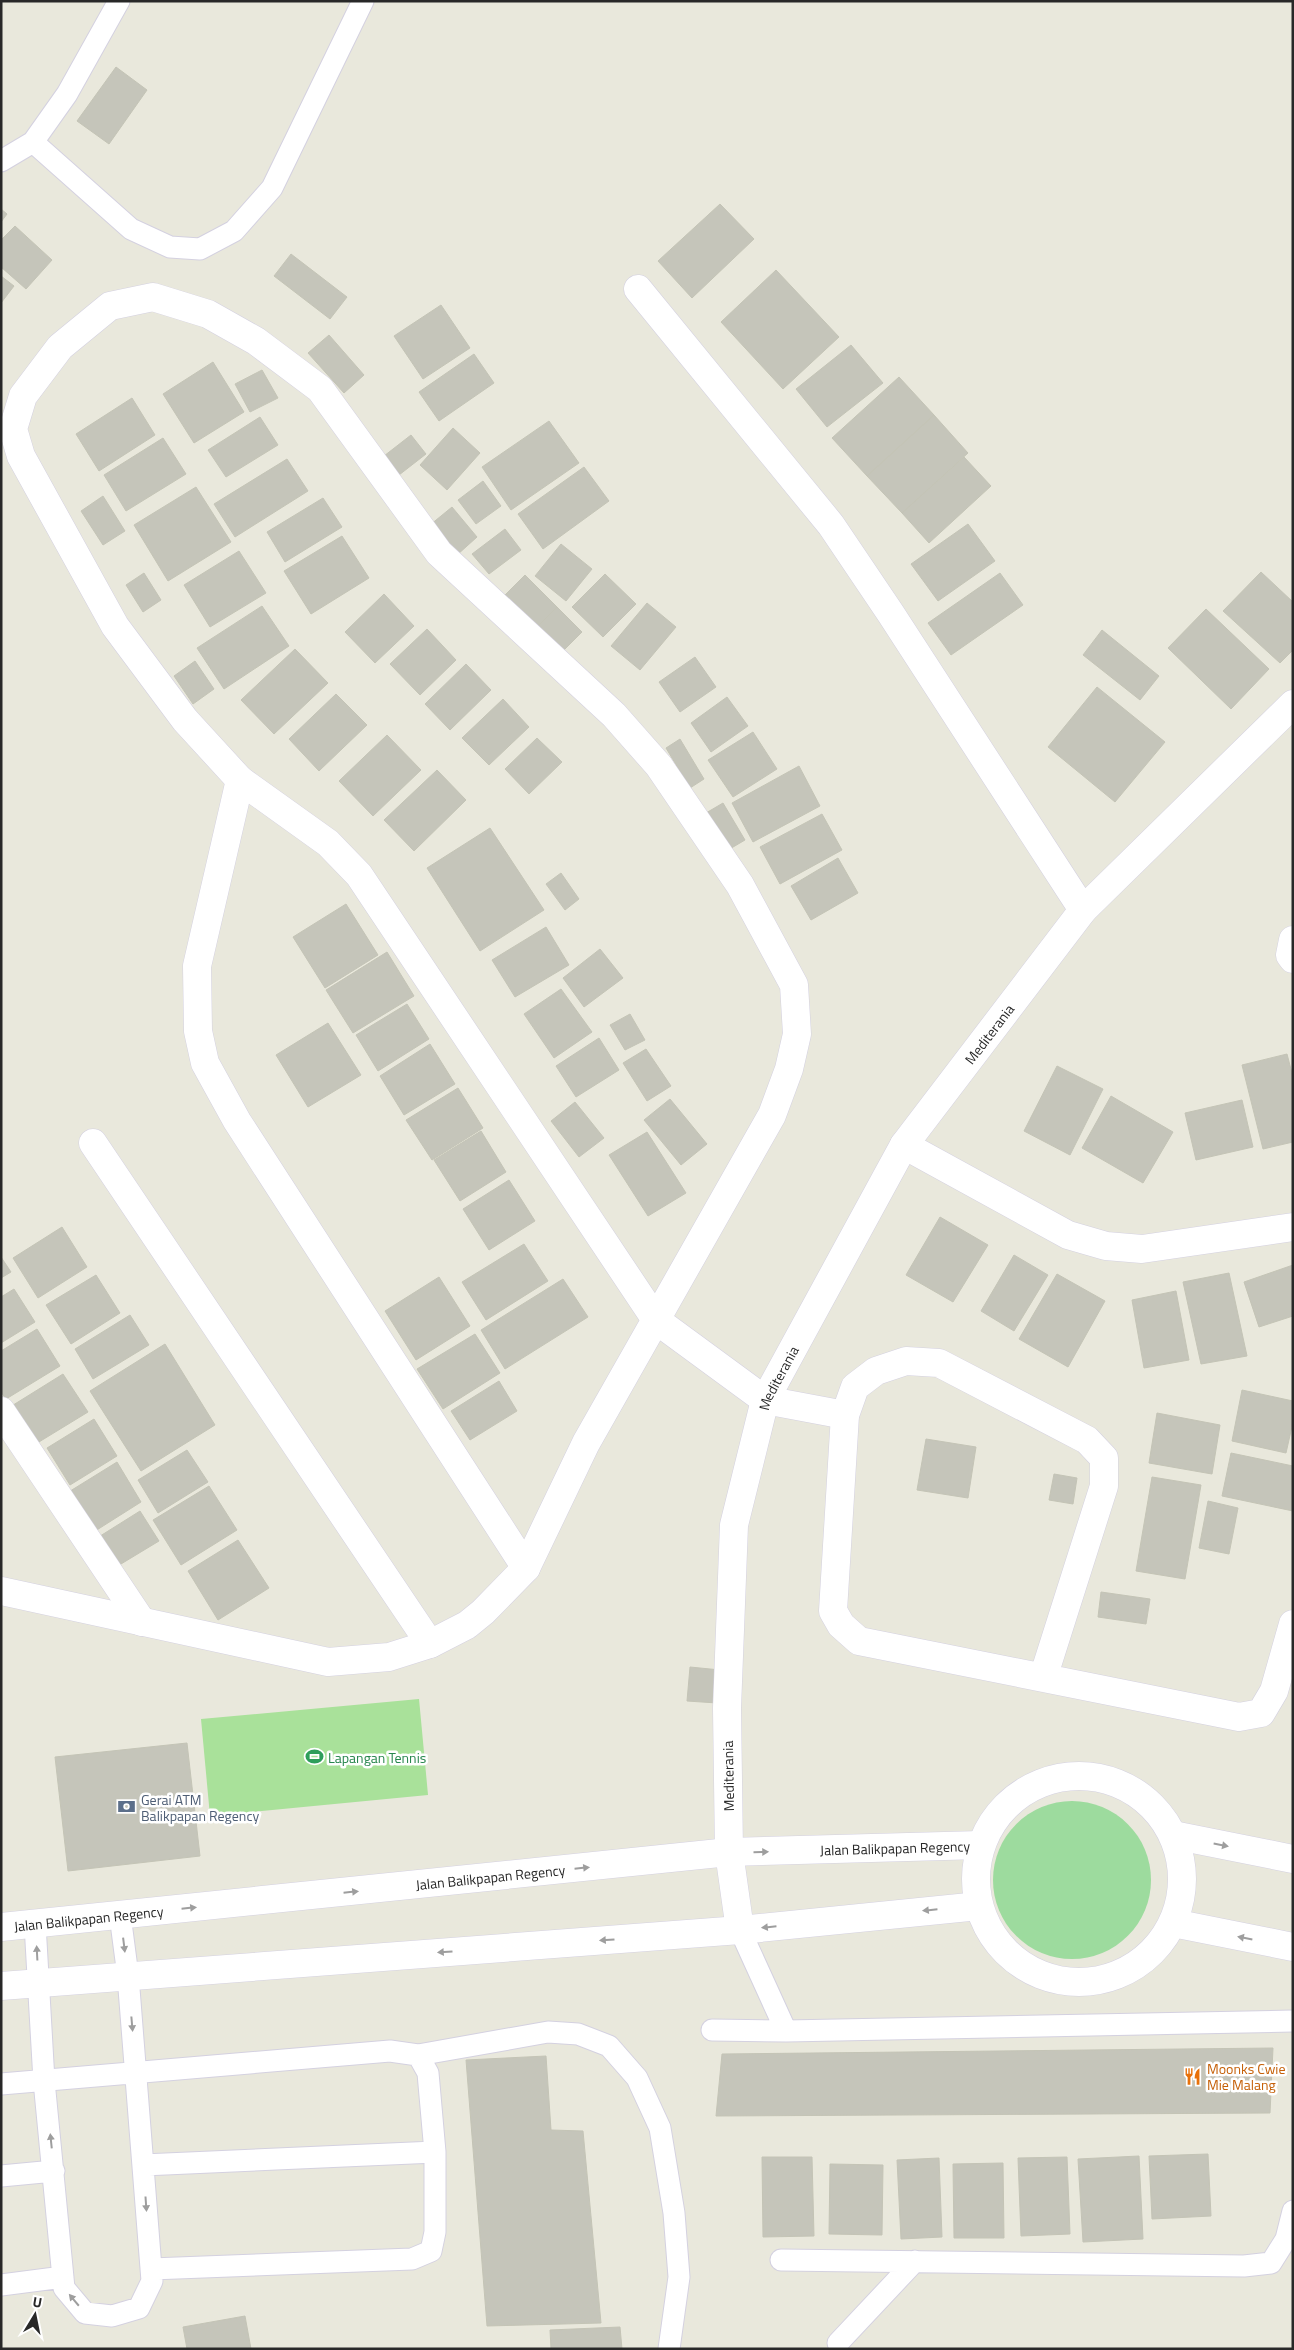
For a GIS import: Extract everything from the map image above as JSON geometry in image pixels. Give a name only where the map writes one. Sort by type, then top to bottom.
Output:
[{"type":"street","points":[[638,289],[831,525],[1083,910]]},
{"type":"street","points":[[1,1591],[328,1662],[389,1656],[430,1644],[467,1625],[483,1612],[526,1568],[586,1443],[656,1320],[772,1115],[797,1034],[794,985],[740,885],[659,766],[614,715],[439,553],[320,389],[256,341],[208,314],[153,297],[110,306],[60,346],[23,396],[13,429],[21,456],[115,626],[185,720],[240,780],[328,843],[359,875],[656,1320],[765,1400],[845,1415]]},
{"type":"street","name":"Mediterania","points":[[740,1930],[730,1852],[727,1708],[734,1525],[765,1400],[904,1145],[1083,910],[1293,704]]},
{"type":"street","points":[[240,780],[197,966],[198,1031],[205,1063],[237,1121],[526,1568]]},
{"type":"street","points":[[1293,940],[1290,955],[1293,959]]},
{"type":"street","points":[[93,1143],[430,1644]]},
{"type":"street","points":[[904,1145],[1068,1235],[1106,1246],[1142,1249],[1293,1227]]},
{"type":"street","points":[[1043,1678],[1104,1486],[1104,1458],[1087,1440],[938,1363],[906,1361],[876,1371],[855,1387],[845,1415],[834,1611],[842,1626],[859,1641],[1043,1678],[1239,1717],[1261,1713],[1274,1691],[1293,1624]]},
{"type":"street","points":[[1,1411],[142,1622]]},
{"type":"street","name":"Jalan Balikpapan Regency","points":[[1088,1776],[1114,1782],[1138,1794],[1159,1813],[1173,1835],[1182,1861],[1182,1893],[1174,1923],[1156,1949],[1132,1969],[1102,1980],[1070,1983],[1039,1975],[1013,1958],[991,1935],[979,1906],[975,1875],[981,1845],[994,1821],[1012,1801],[1035,1786],[1061,1778],[1088,1776]]},
{"type":"street","points":[[1173,1835],[1293,1859]]},
{"type":"street","name":"Jalan Balikpapan Regency","points":[[1,1927],[730,1852],[981,1845]]},
{"type":"street","points":[[1,1986],[740,1930],[979,1906]]},
{"type":"street","points":[[1174,1923],[1293,1947]]},
{"type":"lane","points":[[1,161],[34,142],[67,94],[119,1]]},
{"type":"lane","points":[[34,142],[131,230],[170,247],[200,248],[234,231],[272,188],[363,1]]},
{"type":"lane","points":[[35,1924],[44,2081],[64,2288],[85,2313],[112,2316],[139,2308],[152,2281],[128,1976],[120,1915]]},
{"type":"lane","points":[[740,1930],[786,2031]]},
{"type":"lane","points":[[712,2030],[786,2031],[1293,2021]]},
{"type":"lane","points":[[1,2084],[390,2051],[418,2055],[548,2032],[578,2034],[609,2046],[637,2078],[660,2128],[674,2213],[679,2278],[669,2349]]},
{"type":"lane","points":[[151,2269],[412,2259],[431,2251],[435,2232],[435,2152],[428,2073],[418,2055]]},
{"type":"lane","points":[[143,2165],[435,2152]]},
{"type":"lane","points":[[1,2176],[54,2171]]},
{"type":"lane","points":[[781,2260],[1244,2266],[1272,2264],[1286,2239],[1293,2211]]},
{"type":"lane","points":[[838,2343],[915,2261]]},
{"type":"lane","points":[[1,2285],[64,2277]]},
{"type":"green space","name":"Lapangan Tennis","points":[[419,1699],[428,1795],[210,1816],[201,1719]]},
{"type":"green space","points":[[1064,1801],[1080,1801],[1095,1804],[1109,1810],[1128,1824],[1138,1836],[1148,1857],[1151,1880],[1148,1903],[1138,1924],[1128,1936],[1116,1946],[1095,1956],[1080,1959],[1064,1959],[1049,1956],[1028,1946],[1006,1924],[996,1903],[993,1888],[993,1872],[996,1857],[1006,1836],[1028,1814],[1049,1804]]},
{"type":"building","points":[[116,67],[147,90],[109,144],[77,121]]},
{"type":"building","points":[[720,204],[754,239],[692,298],[658,261]]},
{"type":"building","points":[[1,209],[7,214],[1,222]]},
{"type":"building","points":[[15,226],[52,260],[26,289],[1,267],[1,240]]},
{"type":"building","points":[[291,254],[347,297],[330,319],[274,276]]},
{"type":"building","points":[[776,270],[839,337],[783,389],[721,322]]},
{"type":"building","points":[[1,276],[14,286],[1,303]]},
{"type":"building","points":[[441,305],[470,348],[423,379],[394,336]]},
{"type":"building","points":[[329,335],[364,375],[344,393],[308,353]]},
{"type":"building","points":[[851,345],[883,383],[827,427],[796,389]]},
{"type":"building","points":[[474,354],[494,383],[439,421],[419,392]]},
{"type":"building","points":[[213,362],[244,412],[194,443],[163,394]]},
{"type":"building","points":[[262,370],[278,398],[250,412],[235,384]]},
{"type":"building","points":[[899,377],[934,415],[867,476],[832,438]]},
{"type":"building","points":[[132,398],[155,435],[99,471],[76,434]]},
{"type":"building","points":[[934,415],[968,453],[902,513],[867,476]]},
{"type":"building","points":[[260,417],[278,445],[226,477],[208,450]]},
{"type":"building","points":[[549,421],[579,463],[511,510],[482,467]]},
{"type":"building","points":[[453,428],[480,453],[447,490],[420,465]]},
{"type":"building","points":[[411,435],[426,454],[399,475],[384,456]]},
{"type":"building","points":[[163,438],[186,474],[126,511],[104,475]]},
{"type":"building","points":[[964,457],[991,486],[929,543],[902,513]]},
{"type":"building","points":[[287,459],[308,491],[235,537],[214,504]]},
{"type":"building","points":[[584,467],[609,501],[543,549],[518,514]]},
{"type":"building","points":[[483,481],[501,506],[476,524],[458,500]]},
{"type":"building","points":[[196,487],[231,542],[168,581],[134,525]]},
{"type":"building","points":[[103,496],[125,531],[103,545],[81,511]]},
{"type":"building","points":[[323,498],[342,527],[285,562],[267,532]]},
{"type":"building","points":[[452,507],[477,537],[457,555],[430,525]]},
{"type":"building","points":[[968,524],[995,561],[938,601],[911,564]]},
{"type":"building","points":[[505,529],[521,550],[489,574],[472,554]]},
{"type":"building","points":[[342,536],[369,578],[311,614],[284,571]]},
{"type":"building","points":[[561,544],[592,569],[566,601],[535,576]]},
{"type":"building","points":[[239,551],[266,593],[210,627],[184,585]]},
{"type":"building","points":[[1261,572],[1293,602],[1293,650],[1280,663],[1223,611]]},
{"type":"building","points":[[144,573],[161,600],[143,612],[126,585]]},
{"type":"building","points":[[1000,573],[1023,605],[951,655],[928,623]]},
{"type":"building","points":[[605,574],[636,604],[603,637],[572,607]]},
{"type":"building","points":[[525,575],[557,607],[537,627],[505,595]]},
{"type":"building","points":[[384,594],[414,626],[375,663],[345,632]]},
{"type":"building","points":[[647,603],[676,627],[640,670],[611,646]]},
{"type":"building","points":[[262,606],[289,646],[224,689],[197,648]]},
{"type":"building","points":[[557,607],[582,632],[562,652],[537,627]]},
{"type":"building","points":[[1206,609],[1269,669],[1231,709],[1168,648]]},
{"type":"building","points":[[427,629],[456,660],[420,695],[390,664]]},
{"type":"building","points":[[1102,630],[1159,676],[1140,700],[1083,655]]},
{"type":"building","points":[[295,649],[328,683],[274,734],[241,700]]},
{"type":"building","points":[[695,657],[716,687],[680,712],[659,682]]},
{"type":"building","points":[[195,661],[214,689],[193,704],[174,676]]},
{"type":"building","points":[[466,664],[491,690],[450,730],[425,704]]},
{"type":"building","points":[[1097,687],[1165,742],[1115,802],[1048,747]]},
{"type":"building","points":[[336,694],[367,725],[319,771],[289,739]]},
{"type":"building","points":[[727,697],[748,726],[711,752],[691,723]]},
{"type":"building","points":[[503,699],[529,727],[489,765],[462,738]]},
{"type":"building","points":[[753,732],[777,769],[733,797],[708,760]]},
{"type":"building","points":[[387,735],[421,770],[373,816],[339,781]]},
{"type":"building","points":[[537,738],[562,762],[529,794],[505,769]]},
{"type":"building","points":[[680,739],[704,779],[690,788],[666,748]]},
{"type":"building","points":[[799,766],[820,806],[753,842],[732,803]]},
{"type":"building","points":[[437,770],[466,800],[414,851],[384,820]]},
{"type":"building","points":[[723,803],[745,840],[728,850],[706,813]]},
{"type":"building","points":[[822,814],[842,850],[780,884],[760,847]]},
{"type":"building","points":[[490,828],[544,910],[480,951],[427,868]]},
{"type":"building","points":[[838,858],[858,893],[811,920],[791,886]]},
{"type":"building","points":[[561,873],[579,899],[565,910],[546,884]]},
{"type":"building","points":[[346,904],[378,955],[325,988],[293,937]]},
{"type":"building","points":[[546,927],[569,965],[515,997],[492,960]]},
{"type":"building","points":[[600,949],[623,978],[584,1007],[563,978]]},
{"type":"building","points":[[387,952],[414,996],[353,1033],[326,990]]},
{"type":"building","points":[[561,989],[592,1032],[554,1058],[524,1014]]},
{"type":"building","points":[[407,1004],[429,1039],[378,1071],[356,1035]]},
{"type":"building","points":[[630,1014],[645,1040],[625,1050],[610,1025]]},
{"type":"building","points":[[328,1023],[361,1075],[308,1107],[276,1055]]},
{"type":"building","points":[[599,1038],[619,1070],[576,1097],[556,1066]]},
{"type":"building","points":[[430,1044],[455,1084],[404,1115],[380,1076]]},
{"type":"building","points":[[646,1049],[671,1086],[647,1101],[623,1063]]},
{"type":"building","points":[[1287,1054],[1293,1077],[1293,1142],[1263,1149],[1242,1065]]},
{"type":"building","points":[[1057,1066],[1103,1089],[1070,1155],[1024,1131]]},
{"type":"building","points":[[458,1088],[483,1128],[432,1160],[406,1120]]},
{"type":"building","points":[[1111,1096],[1173,1132],[1143,1183],[1082,1148]]},
{"type":"building","points":[[670,1099],[707,1144],[681,1165],[644,1120]]},
{"type":"building","points":[[1242,1100],[1253,1147],[1196,1160],[1185,1113]]},
{"type":"building","points":[[575,1102],[604,1138],[579,1157],[551,1121]]},
{"type":"building","points":[[481,1131],[506,1172],[460,1201],[434,1160]]},
{"type":"building","points":[[647,1132],[686,1193],[648,1216],[609,1155]]},
{"type":"building","points":[[509,1180],[535,1221],[489,1250],[463,1209]]},
{"type":"building","points":[[940,1217],[988,1245],[953,1302],[906,1275]]},
{"type":"building","points":[[62,1227],[87,1267],[38,1298],[13,1258]]},
{"type":"building","points":[[524,1244],[548,1281],[486,1320],[462,1282]]},
{"type":"building","points":[[1014,1255],[1048,1275],[1014,1331],[981,1311]]},
{"type":"building","points":[[1,1257],[11,1272],[1,1278]]},
{"type":"building","points":[[1293,1265],[1293,1316],[1259,1327],[1244,1282]]},
{"type":"building","points":[[1229,1273],[1247,1356],[1201,1364],[1183,1282]]},
{"type":"building","points":[[1057,1274],[1105,1301],[1068,1367],[1019,1339]]},
{"type":"building","points":[[96,1275],[120,1313],[71,1344],[46,1305]]},
{"type":"building","points":[[439,1277],[470,1326],[416,1360],[385,1311]]},
{"type":"building","points":[[563,1279],[588,1317],[505,1369],[481,1330]]},
{"type":"building","points":[[14,1289],[35,1322],[1,1343],[1,1297]]},
{"type":"building","points":[[1176,1291],[1189,1360],[1144,1368],[1132,1300]]},
{"type":"building","points":[[130,1315],[149,1345],[93,1379],[75,1349]]},
{"type":"building","points":[[37,1329],[60,1366],[6,1399],[1,1392],[1,1351]]},
{"type":"building","points":[[475,1334],[500,1373],[443,1409],[417,1369]]},
{"type":"building","points":[[165,1344],[215,1425],[141,1471],[90,1391]]},
{"type":"building","points":[[63,1374],[88,1412],[34,1445],[10,1407]]},
{"type":"building","points":[[499,1381],[517,1411],[470,1440],[451,1411]]},
{"type":"building","points":[[1242,1390],[1293,1401],[1293,1422],[1286,1453],[1232,1441]]},
{"type":"building","points":[[1157,1413],[1220,1425],[1212,1474],[1149,1463]]},
{"type":"building","points":[[94,1419],[117,1456],[70,1485],[47,1448]]},
{"type":"building","points":[[926,1439],[976,1447],[968,1498],[917,1490]]},
{"type":"building","points":[[187,1450],[208,1482],[158,1513],[138,1480]]},
{"type":"building","points":[[1231,1453],[1293,1466],[1293,1511],[1222,1496]]},
{"type":"building","points":[[117,1462],[141,1502],[92,1533],[67,1493]]},
{"type":"building","points":[[1054,1474],[1077,1478],[1073,1504],[1049,1500]]},
{"type":"building","points":[[1152,1477],[1201,1485],[1185,1579],[1136,1571]]},
{"type":"building","points":[[209,1486],[237,1530],[181,1565],[153,1520]]},
{"type":"building","points":[[1208,1501],[1238,1508],[1229,1554],[1199,1548]]},
{"type":"building","points":[[140,1511],[159,1541],[116,1567],[97,1538]]},
{"type":"building","points":[[238,1540],[269,1588],[218,1620],[188,1571]]},
{"type":"building","points":[[1101,1592],[1150,1599],[1146,1624],[1098,1617]]},
{"type":"building","points":[[690,1667],[720,1670],[717,1703],[687,1701]]},
{"type":"building","name":"Gerai ATM Balikpapan Regency","points":[[187,1743],[200,1856],[68,1871],[55,1757]]},
{"type":"building","points":[[1273,2048],[1270,2113],[716,2116],[722,2054]]},
{"type":"building","points":[[546,2056],[551,2130],[583,2131],[601,2323],[487,2326],[466,2060]]},
{"type":"building","points":[[1208,2154],[1211,2216],[1152,2219],[1149,2156]]},
{"type":"building","points":[[1139,2156],[1143,2239],[1083,2242],[1078,2159]]},
{"type":"building","points":[[762,2157],[812,2157],[814,2236],[763,2237]]},
{"type":"building","points":[[1067,2157],[1070,2234],[1021,2236],[1018,2158]]},
{"type":"building","points":[[939,2158],[942,2237],[901,2239],[897,2160]]},
{"type":"building","points":[[1003,2163],[1004,2238],[954,2238],[953,2164]]},
{"type":"building","points":[[830,2164],[883,2165],[882,2235],[829,2234]]},
{"type":"building","points":[[245,2316],[251,2349],[187,2349],[183,2327]]},
{"type":"building","points":[[620,2327],[622,2349],[551,2349],[550,2330]]},
{"type":"place","name":"Lapangan Tennis","points":[[314,1757]]},
{"type":"place","name":"Gerai ATM Balikpapan Regency","points":[[127,1807]]},
{"type":"place","name":"Moonks Cwie Mie Malang","points":[[1193,2076]]}]
